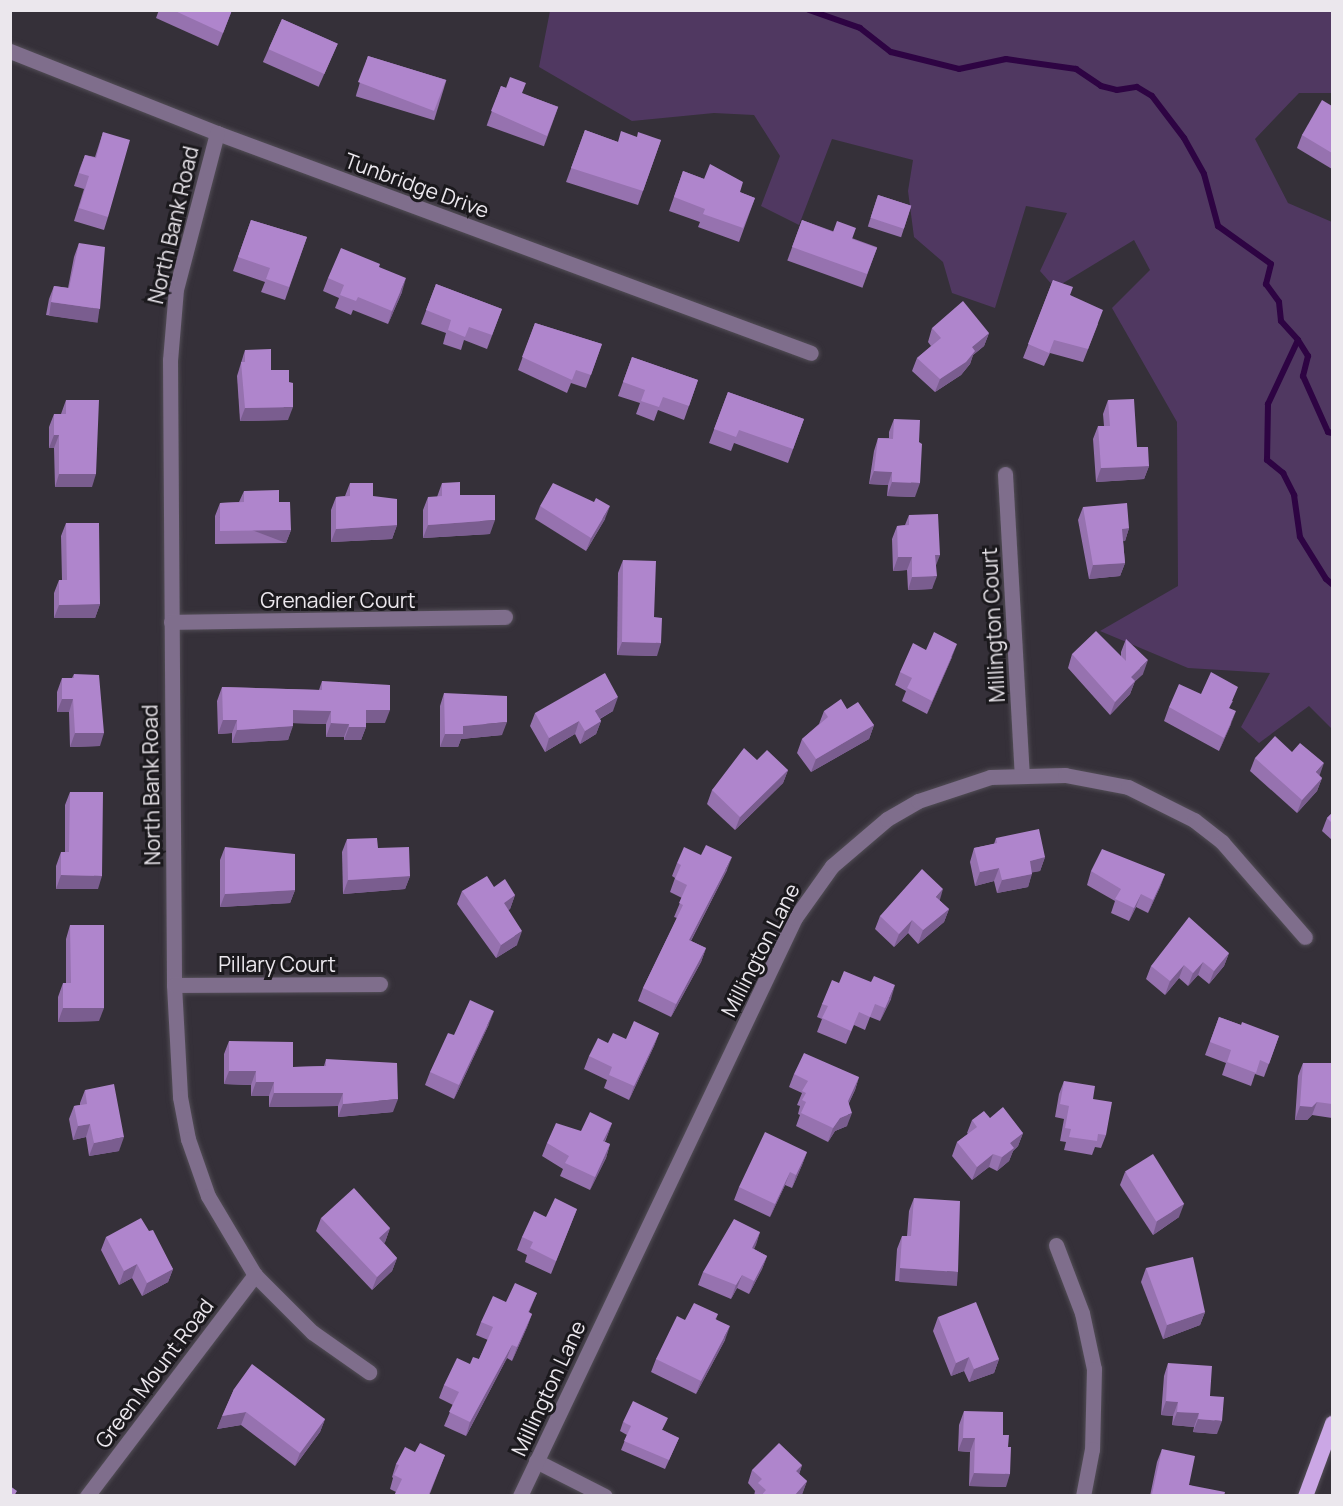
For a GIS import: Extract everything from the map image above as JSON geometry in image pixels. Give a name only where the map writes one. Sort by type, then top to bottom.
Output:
[{"type":"main road","points":[[1305,1496],[1332,1423]]},
{"type":"street","name":"Tunbridge Drive","points":[[10,51],[217,133],[811,353]]},
{"type":"street","name":"North Bank Road","points":[[217,133],[185,245],[173,314],[168,457],[176,1053],[188,1139],[208,1196],[255,1275],[312,1332],[369,1372]]},
{"type":"street","name":"Millington Court","points":[[1005,474],[1022,774]]},
{"type":"street","name":"Grenadier Court","points":[[171,622],[505,617]]},
{"type":"street","name":"Millington Lane","points":[[520,1496],[810,894],[856,842],[918,801],[967,782],[1022,774],[1065,775],[1128,787],[1194,820],[1237,855],[1305,937]]},
{"type":"street","name":"Pillary Court","points":[[174,985],[380,984]]},
{"type":"street","points":[[1056,1245],[1082,1313],[1094,1369],[1092,1449],[1083,1496]]},
{"type":"street","name":"Green Mount Road","points":[[87,1496],[255,1275]]},
{"type":"street","points":[[536,1461],[605,1496]]},
{"type":"shaded area","points":[[550,11],[1332,11],[1332,93],[1299,93],[1255,139],[1288,203],[1332,222],[1332,729],[1309,706],[1259,743],[1241,727],[1270,673],[1188,668],[1100,631],[1178,586],[1177,422],[1112,308],[1150,270],[1134,240],[1055,288],[1040,271],[1067,213],[1026,206],[995,308],[952,293],[943,262],[914,237],[908,191],[913,160],[832,139],[799,225],[761,206],[780,156],[754,115],[714,113],[632,121],[539,67]]},
{"type":"building","points":[[173,10],[232,10],[223,33]]},
{"type":"building","points":[[282,19],[338,44],[324,74],[269,49]]},
{"type":"building","points":[[368,56],[446,80],[434,111],[358,82]]},
{"type":"building","points":[[510,77],[526,83],[522,93],[558,107],[547,136],[491,111],[501,86],[506,88]]},
{"type":"building","points":[[1322,100],[1332,106],[1332,153],[1302,135]]},
{"type":"building","points":[[585,130],[618,142],[621,131],[637,137],[638,132],[661,140],[643,191],[571,168]]},
{"type":"building","points":[[103,132],[130,140],[108,217],[79,208],[89,176],[79,173],[85,155],[96,158]]},
{"type":"building","points":[[710,164],[743,182],[740,192],[755,198],[743,228],[703,214],[705,209],[674,197],[683,171],[704,179]]},
{"type":"building","points":[[878,195],[911,206],[904,229],[871,218]]},
{"type":"building","points":[[251,220],[307,237],[289,287],[266,279],[270,268],[238,257]]},
{"type":"building","points":[[802,220],[833,232],[837,221],[856,228],[852,239],[877,248],[867,274],[792,247]]},
{"type":"building","points":[[79,243],[105,247],[100,309],[51,302],[54,286],[69,288]]},
{"type":"building","points":[[341,248],[380,264],[379,267],[406,278],[392,311],[358,297],[356,301],[340,295],[344,285],[328,278]]},
{"type":"building","points":[[1053,280],[1073,287],[1070,295],[1103,310],[1088,349],[1054,340],[1049,353],[1028,344]]},
{"type":"building","points":[[436,284],[502,309],[492,335],[469,327],[465,337],[448,330],[451,320],[426,310]]},
{"type":"building","points":[[963,301],[989,333],[972,347],[975,351],[966,362],[940,379],[917,358],[941,338],[932,328]]},
{"type":"building","points":[[535,323],[602,344],[591,375],[576,370],[572,380],[522,357]]},
{"type":"building","points":[[271,349],[271,370],[289,370],[289,382],[293,383],[293,407],[245,408],[241,362],[245,362],[245,350]]},
{"type":"building","points":[[632,357],[698,380],[689,406],[663,397],[659,407],[641,401],[645,390],[623,382]]},
{"type":"building","points":[[728,392],[804,419],[793,449],[739,430],[736,437],[714,429]]},
{"type":"building","points":[[1134,399],[1137,447],[1148,447],[1149,466],[1101,468],[1098,426],[1110,426],[1108,400]]},
{"type":"building","points":[[66,400],[99,400],[96,474],[59,474],[59,435],[54,435],[54,414],[66,414]]},
{"type":"building","points":[[894,419],[920,420],[919,442],[922,444],[920,483],[892,482],[892,472],[874,471],[878,438],[893,439]]},
{"type":"building","points":[[460,482],[460,495],[495,495],[495,520],[428,525],[428,497],[442,496],[442,483]]},
{"type":"building","points":[[350,483],[373,483],[373,496],[397,499],[397,525],[336,529],[336,497],[350,496]]},
{"type":"building","points":[[553,483],[594,502],[596,498],[610,506],[591,538],[540,506]]},
{"type":"building","points":[[279,490],[279,502],[290,502],[291,530],[220,531],[220,503],[244,502],[244,491]]},
{"type":"building","points":[[1127,503],[1129,528],[1122,529],[1125,563],[1093,565],[1083,507]]},
{"type":"building","points":[[938,514],[940,555],[935,555],[937,576],[912,577],[912,557],[898,557],[897,526],[909,525],[909,515]]},
{"type":"building","points":[[66,523],[99,523],[100,604],[59,605],[59,580],[67,580]]},
{"type":"building","points":[[623,560],[656,561],[654,617],[662,618],[661,643],[622,642]]},
{"type":"building","points":[[1096,631],[1126,661],[1126,639],[1148,660],[1131,677],[1135,681],[1115,702],[1072,654]]},
{"type":"building","points":[[934,632],[957,644],[932,701],[907,688],[912,678],[900,672],[913,643],[926,650]]},
{"type":"building","points":[[1211,672],[1238,687],[1229,708],[1236,711],[1224,738],[1169,707],[1179,684],[1201,694]]},
{"type":"building","points":[[605,673],[618,697],[595,711],[601,721],[585,731],[579,721],[549,738],[535,713]]},
{"type":"building","points":[[74,674],[99,675],[104,733],[75,733],[73,699],[62,699],[62,678],[74,678]]},
{"type":"building","points":[[322,681],[390,685],[390,710],[366,710],[366,727],[349,727],[349,724],[331,723],[331,711],[293,710],[293,726],[237,730],[237,720],[223,720],[222,687],[322,690]]},
{"type":"building","points":[[444,693],[507,696],[507,722],[463,726],[463,734],[445,734]]},
{"type":"building","points":[[841,699],[847,709],[858,702],[874,725],[816,759],[802,739],[828,717],[824,711]]},
{"type":"building","points":[[1275,736],[1292,752],[1300,743],[1324,763],[1316,772],[1322,778],[1302,800],[1255,758]]},
{"type":"building","points":[[744,748],[757,760],[767,750],[788,770],[740,817],[712,790]]},
{"type":"building","points":[[70,792],[103,792],[102,876],[61,875],[61,852],[69,852]]},
{"type":"building","points":[[1332,813],[1332,823],[1327,818]]},
{"type":"building","points":[[1039,829],[1045,857],[1030,861],[1032,874],[1002,880],[999,868],[980,872],[974,848],[997,843],[996,838]]},
{"type":"building","points":[[377,838],[378,848],[409,847],[410,876],[348,880],[347,839]]},
{"type":"building","points":[[706,845],[732,857],[689,940],[706,948],[676,1004],[643,988],[683,905],[679,903],[687,885],[675,879],[681,865],[677,863],[684,847],[701,855]]},
{"type":"building","points":[[225,847],[295,854],[295,890],[225,894]]},
{"type":"building","points":[[1102,849],[1165,874],[1153,900],[1141,894],[1134,908],[1115,899],[1121,889],[1091,871]]},
{"type":"building","points":[[922,869],[943,889],[936,897],[949,909],[923,930],[912,920],[899,934],[880,916]]},
{"type":"building","points":[[487,876],[494,887],[505,879],[515,895],[504,903],[522,931],[501,945],[462,891]]},
{"type":"building","points":[[1189,917],[1229,953],[1214,971],[1203,962],[1193,973],[1184,965],[1170,981],[1151,966]]},
{"type":"building","points":[[70,925],[104,925],[104,1008],[63,1008],[63,983],[71,983]]},
{"type":"building","points":[[844,971],[871,982],[874,976],[895,985],[885,1008],[875,1004],[870,1017],[859,1012],[851,1031],[822,1018],[828,1006],[822,1004],[832,980],[839,983]]},
{"type":"building","points":[[470,1000],[494,1011],[459,1085],[430,1072],[448,1033],[454,1035]]},
{"type":"building","points":[[1219,1017],[1241,1025],[1242,1022],[1279,1036],[1269,1064],[1260,1060],[1256,1073],[1227,1062],[1231,1050],[1210,1042]]},
{"type":"building","points":[[634,1021],[659,1033],[634,1086],[609,1075],[612,1067],[589,1056],[598,1038],[608,1043],[613,1033],[626,1039]]},
{"type":"building","points":[[229,1041],[293,1042],[293,1067],[326,1066],[326,1059],[397,1063],[398,1099],[343,1104],[343,1093],[274,1093],[274,1082],[256,1082],[256,1071],[229,1071]]},
{"type":"building","points":[[804,1053],[859,1077],[848,1101],[852,1113],[840,1118],[833,1128],[801,1113],[806,1102],[802,1100],[806,1093],[802,1091],[808,1081],[794,1074]]},
{"type":"building","points":[[1303,1063],[1332,1063],[1332,1104],[1317,1102],[1312,1107],[1300,1106]]},
{"type":"building","points":[[1064,1081],[1095,1086],[1093,1099],[1112,1102],[1106,1135],[1098,1134],[1097,1141],[1069,1137],[1071,1129],[1065,1128],[1069,1106],[1060,1104]]},
{"type":"building","points":[[114,1084],[124,1137],[94,1143],[90,1124],[78,1126],[74,1106],[87,1104],[85,1090]]},
{"type":"building","points":[[1003,1107],[1023,1133],[1010,1143],[1014,1148],[1002,1157],[993,1154],[977,1167],[957,1142],[977,1127],[972,1120],[984,1111],[990,1118]]},
{"type":"building","points":[[590,1112],[612,1123],[603,1141],[610,1144],[595,1177],[565,1163],[569,1156],[547,1143],[556,1123],[581,1131]]},
{"type":"building","points":[[765,1132],[807,1152],[796,1175],[790,1172],[775,1204],[739,1187]]},
{"type":"building","points":[[1153,1154],[1184,1204],[1156,1222],[1125,1171]]},
{"type":"building","points":[[354,1188],[390,1228],[379,1238],[397,1258],[377,1277],[321,1218]]},
{"type":"building","points":[[555,1198],[577,1209],[556,1261],[530,1248],[533,1242],[522,1237],[534,1211],[546,1217]]},
{"type":"building","points":[[914,1198],[960,1201],[958,1272],[900,1268],[902,1236],[911,1236]]},
{"type":"building","points":[[141,1218],[149,1231],[153,1230],[173,1269],[147,1283],[137,1264],[124,1271],[106,1237]]},
{"type":"building","points":[[734,1219],[760,1232],[752,1248],[767,1256],[754,1281],[742,1275],[736,1285],[703,1272]]},
{"type":"building","points":[[1193,1257],[1205,1312],[1167,1325],[1146,1268]]},
{"type":"building","points":[[515,1283],[537,1293],[528,1312],[532,1314],[517,1347],[512,1345],[470,1422],[449,1412],[459,1392],[444,1385],[457,1358],[470,1364],[473,1357],[479,1359],[493,1327],[481,1322],[493,1296],[506,1302]]},
{"type":"building","points":[[976,1302],[999,1359],[974,1369],[969,1357],[956,1363],[938,1317]]},
{"type":"building","points":[[694,1303],[718,1314],[715,1319],[730,1326],[701,1381],[656,1359],[677,1316],[685,1320]]},
{"type":"building","points":[[1168,1363],[1212,1366],[1210,1396],[1224,1397],[1222,1421],[1198,1419],[1199,1413],[1177,1412],[1178,1402],[1166,1401]]},
{"type":"building","points":[[252,1364],[325,1419],[300,1453],[246,1412],[222,1416],[234,1389]]},
{"type":"building","points":[[633,1401],[668,1418],[662,1430],[679,1438],[669,1460],[624,1441],[631,1426],[623,1422]]},
{"type":"building","points":[[964,1411],[1003,1412],[1003,1435],[1009,1435],[1008,1447],[1011,1447],[1010,1474],[974,1473],[975,1438],[963,1438]]},
{"type":"building","points":[[420,1443],[445,1455],[428,1496],[397,1496],[395,1494],[402,1479],[394,1475],[399,1465],[396,1464],[405,1447],[415,1452]]},
{"type":"building","points":[[779,1443],[802,1465],[796,1471],[807,1481],[794,1496],[761,1496],[766,1490],[758,1483],[762,1479],[752,1470]]},
{"type":"building","points":[[1162,1449],[1195,1456],[1189,1485],[1225,1492],[1224,1496],[1152,1494]]},
{"type":"building","points":[[10,1486],[17,1491],[14,1496],[10,1496]]},
{"type":"waterway","points":[[809,10],[860,28],[891,52],[959,69],[1006,59],[1076,69],[1101,86],[1117,90],[1137,87],[1152,96],[1184,138],[1204,174],[1218,226],[1271,264],[1266,284],[1279,302],[1281,321],[1298,340],[1268,404],[1267,460],[1283,473],[1294,495],[1300,537],[1326,579],[1332,584]]},
{"type":"waterway","points":[[1298,340],[1308,356],[1303,376],[1328,432],[1332,433]]}]
